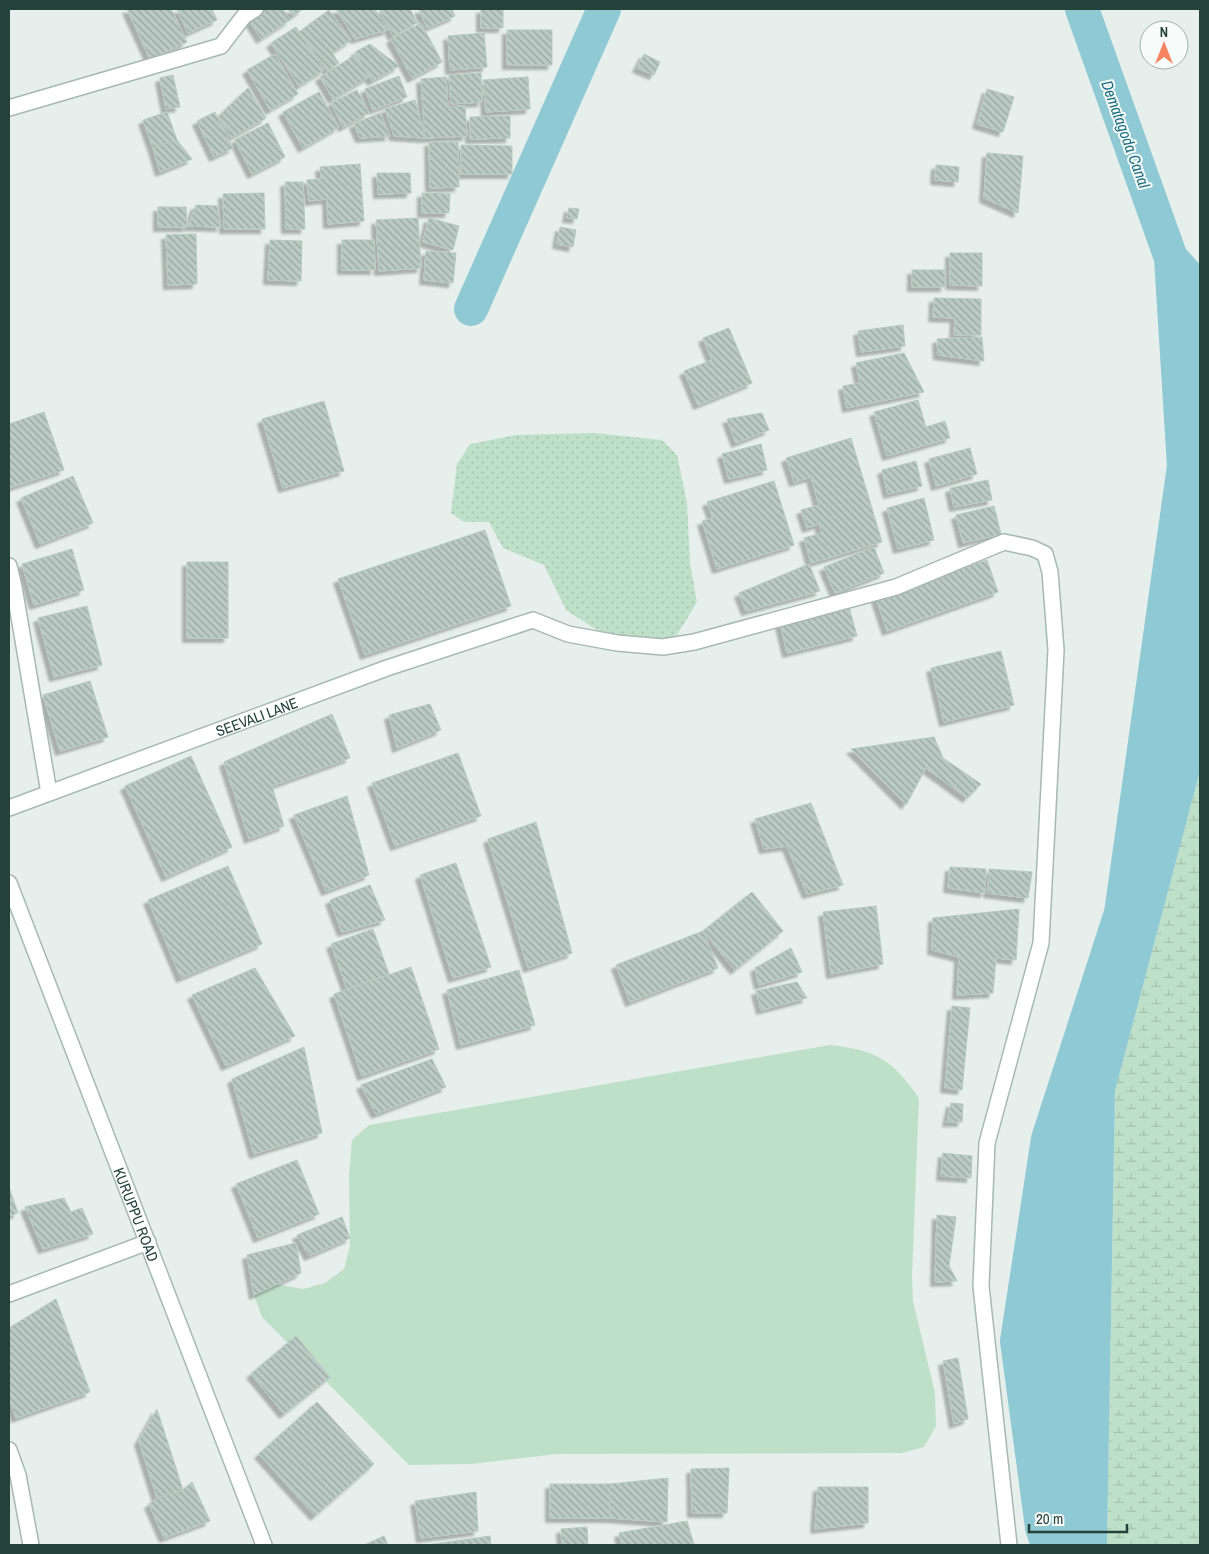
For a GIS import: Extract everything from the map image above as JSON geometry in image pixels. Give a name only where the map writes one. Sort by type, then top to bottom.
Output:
[{"type":"street","points":[[9,108],[220,46],[244,16],[255,9]]},
{"type":"street","name":"SEEVALI LANE","points":[[9,808],[386,668],[533,620],[568,634],[617,643],[663,647],[694,642],[896,587],[1004,542],[1032,548],[1045,554],[1050,572],[1056,650],[1041,943],[987,1143],[981,1286],[1009,1545]]},
{"type":"street","points":[[9,566],[49,793]]},
{"type":"street","name":"KURUPPU ROAD","points":[[9,882],[264,1545]]},
{"type":"street","points":[[9,1294],[148,1242]]},
{"type":"street","points":[[9,1450],[18,1475],[31,1545]]},
{"type":"green space","points":[[594,433],[662,440],[677,455],[687,503],[690,563],[697,602],[674,640],[617,643],[566,610],[544,565],[503,548],[489,522],[464,522],[451,513],[457,464],[470,444],[516,435]]},
{"type":"green space","points":[[1200,771],[1200,1545],[1107,1545],[1115,1091]]},
{"type":"green space","points":[[830,1045],[860,1050],[882,1059],[901,1074],[919,1098],[912,1277],[913,1301],[935,1393],[936,1426],[924,1447],[902,1453],[557,1454],[471,1464],[409,1465],[262,1317],[254,1295],[269,1283],[303,1289],[325,1283],[344,1269],[350,1246],[349,1175],[352,1140],[369,1125]]},
{"type":"water","points":[[1171,258],[1200,290],[1200,771],[1115,1091],[1107,1545],[1048,1545],[1042,1527],[1017,1341],[1048,1139],[1121,913],[1184,466]]},
{"type":"building","points":[[127,9],[171,9],[187,42],[150,59]]},
{"type":"building","points":[[177,9],[212,9],[217,20],[188,33]]},
{"type":"building","points":[[265,9],[283,9],[290,20],[261,39],[249,19]]},
{"type":"building","points":[[288,9],[303,9],[293,16]]},
{"type":"building","points":[[336,9],[375,9],[388,30],[355,39]]},
{"type":"building","points":[[379,9],[410,9],[417,23],[393,36]]},
{"type":"building","points":[[419,9],[452,9],[455,16],[427,28]]},
{"type":"building","points":[[481,9],[503,9],[503,28],[481,28]]},
{"type":"building","points":[[329,10],[351,40],[332,53],[339,63],[328,71],[299,32]]},
{"type":"building","points":[[421,23],[442,62],[412,78],[391,39]]},
{"type":"building","points":[[296,27],[324,70],[299,86],[271,43]]},
{"type":"building","points":[[507,30],[552,30],[552,65],[507,65]]},
{"type":"building","points":[[484,33],[487,67],[450,70],[448,36]]},
{"type":"building","points":[[370,44],[399,66],[372,81],[355,52]]},
{"type":"building","points":[[275,54],[298,94],[270,110],[247,70]]},
{"type":"building","points":[[644,54],[660,62],[654,75],[637,68]]},
{"type":"building","points":[[355,55],[369,77],[333,99],[320,77]]},
{"type":"building","points":[[481,73],[482,102],[451,104],[449,75]]},
{"type":"building","points":[[173,75],[180,107],[166,109],[160,78]]},
{"type":"building","points":[[399,76],[407,97],[373,110],[365,89]]},
{"type":"building","points":[[446,77],[448,107],[465,106],[467,136],[425,138],[421,79]]},
{"type":"building","points":[[528,77],[530,109],[486,112],[483,80]]},
{"type":"building","points":[[248,88],[266,118],[231,138],[219,116]]},
{"type":"building","points":[[987,89],[1014,97],[1003,132],[977,124]]},
{"type":"building","points":[[357,90],[369,113],[343,127],[331,103]]},
{"type":"building","points":[[319,92],[339,127],[303,148],[283,112]]},
{"type":"building","points":[[415,100],[425,138],[394,136],[385,109]]},
{"type":"building","points":[[167,112],[177,140],[153,148],[143,120]]},
{"type":"building","points":[[215,112],[233,148],[214,157],[197,121]]},
{"type":"building","points":[[380,113],[390,136],[360,138],[354,124]]},
{"type":"building","points":[[510,116],[510,138],[470,139],[470,117]]},
{"type":"building","points":[[268,123],[285,157],[252,174],[235,140]]},
{"type":"building","points":[[177,140],[192,159],[160,172],[153,148]]},
{"type":"building","points":[[429,142],[458,142],[459,187],[430,188]]},
{"type":"building","points":[[461,145],[512,146],[512,174],[461,174]]},
{"type":"building","points":[[987,153],[1023,156],[1018,213],[984,198]]},
{"type":"building","points":[[360,164],[364,221],[328,224],[327,199],[309,201],[307,180],[321,179],[320,167]]},
{"type":"building","points":[[936,165],[959,167],[958,182],[935,180]]},
{"type":"building","points":[[377,173],[410,173],[411,193],[378,194]]},
{"type":"building","points":[[285,182],[303,182],[305,229],[286,229]]},
{"type":"building","points":[[264,193],[265,229],[224,229],[223,194]]},
{"type":"building","points":[[422,193],[450,194],[449,213],[422,213]]},
{"type":"building","points":[[196,205],[217,206],[221,227],[188,226]]},
{"type":"building","points":[[158,207],[186,207],[187,227],[158,227]]},
{"type":"building","points":[[569,208],[579,209],[577,219],[567,218]]},
{"type":"building","points":[[418,218],[421,268],[379,271],[376,220]]},
{"type":"building","points":[[429,218],[459,226],[453,250],[423,242]]},
{"type":"building","points":[[560,227],[576,230],[573,247],[557,244]]},
{"type":"building","points":[[196,234],[197,284],[168,285],[166,235]]},
{"type":"building","points":[[270,240],[302,241],[301,281],[268,280]]},
{"type":"building","points":[[342,240],[374,240],[375,270],[342,270]]},
{"type":"building","points":[[426,251],[456,253],[453,283],[424,280]]},
{"type":"building","points":[[950,253],[982,253],[982,286],[950,285]]},
{"type":"building","points":[[912,270],[945,270],[945,287],[912,287]]},
{"type":"building","points":[[934,298],[981,299],[981,335],[954,335],[955,318],[933,317]]},
{"type":"building","points":[[903,325],[905,346],[861,352],[858,331]]},
{"type":"building","points":[[729,328],[752,383],[698,405],[684,371],[712,360],[703,338]]},
{"type":"building","points":[[982,337],[984,361],[938,355],[937,339]]},
{"type":"building","points":[[904,353],[924,392],[847,408],[843,386],[860,383],[856,363]]},
{"type":"building","points":[[918,400],[926,427],[945,421],[950,438],[887,456],[874,412]]},
{"type":"building","points":[[324,401],[344,471],[283,488],[262,419]]},
{"type":"building","points":[[44,412],[64,470],[9,488],[9,424]]},
{"type":"building","points":[[762,413],[769,430],[736,443],[727,419]]},
{"type":"building","points":[[851,438],[882,542],[811,563],[804,538],[822,533],[819,524],[807,528],[801,510],[819,505],[811,477],[794,482],[786,458]]},
{"type":"building","points":[[761,444],[767,470],[729,479],[722,454]]},
{"type":"building","points":[[970,448],[977,474],[936,486],[929,459]]},
{"type":"building","points":[[916,461],[922,486],[888,494],[882,470]]},
{"type":"building","points":[[73,476],[93,523],[40,544],[21,498]]},
{"type":"building","points":[[988,480],[992,500],[954,507],[950,488]]},
{"type":"building","points":[[774,481],[794,545],[717,569],[702,521],[713,518],[707,502]]},
{"type":"building","points":[[924,498],[934,540],[898,549],[887,508]]},
{"type":"building","points":[[994,506],[1001,534],[963,543],[956,515]]},
{"type":"building","points":[[485,530],[511,606],[365,655],[338,579]]},
{"type":"building","points":[[874,547],[884,573],[835,593],[824,567]]},
{"type":"building","points":[[72,549],[84,590],[34,605],[22,564]]},
{"type":"building","points":[[987,560],[998,592],[887,631],[876,598]]},
{"type":"building","points":[[187,562],[228,562],[228,638],[187,638]]},
{"type":"building","points":[[809,564],[820,591],[746,611],[739,593]]},
{"type":"building","points":[[87,606],[102,665],[54,677],[38,618]]},
{"type":"building","points":[[849,607],[857,636],[787,653],[780,623]]},
{"type":"building","points":[[1001,651],[1014,705],[944,722],[931,668]]},
{"type":"building","points":[[90,681],[108,737],[60,751],[43,695]]},
{"type":"building","points":[[430,704],[441,730],[397,748],[389,715]]},
{"type":"building","points":[[332,714],[350,758],[272,786],[284,826],[249,839],[224,762]]},
{"type":"building","points":[[934,737],[943,758],[981,784],[967,798],[926,768],[906,805],[851,749]]},
{"type":"building","points":[[458,753],[481,816],[395,846],[372,783]]},
{"type":"building","points":[[191,756],[232,847],[166,877],[125,786]]},
{"type":"building","points":[[347,796],[369,875],[326,891],[294,815]]},
{"type":"building","points":[[811,803],[843,885],[807,894],[787,846],[764,849],[755,819]]},
{"type":"building","points":[[536,822],[572,953],[528,968],[488,839]]},
{"type":"building","points":[[456,863],[491,967],[453,978],[420,875]]},
{"type":"building","points":[[228,866],[262,944],[181,978],[148,900]]},
{"type":"building","points":[[950,867],[986,869],[985,893],[948,888]]},
{"type":"building","points":[[989,869],[1032,872],[1028,898],[988,893]]},
{"type":"building","points":[[370,885],[385,920],[342,932],[330,900]]},
{"type":"building","points":[[752,892],[783,931],[735,970],[703,931]]},
{"type":"building","points":[[876,906],[883,964],[831,974],[823,912]]},
{"type":"building","points":[[1019,909],[1016,960],[996,958],[993,993],[957,995],[959,957],[932,950],[933,918]]},
{"type":"building","points":[[373,929],[389,974],[347,989],[331,944]]},
{"type":"building","points":[[703,931],[718,968],[630,1002],[616,965]]},
{"type":"building","points":[[791,948],[802,972],[759,985],[755,968]]},
{"type":"building","points":[[411,967],[439,1049],[362,1076],[334,994]]},
{"type":"building","points":[[255,968],[295,1036],[226,1066],[192,995]]},
{"type":"building","points":[[519,970],[535,1025],[461,1045],[447,990]]},
{"type":"building","points":[[797,982],[807,998],[761,1010],[756,991]]},
{"type":"building","points":[[952,1006],[970,1008],[962,1090],[945,1088]]},
{"type":"building","points":[[304,1047],[322,1133],[254,1154],[232,1079]]},
{"type":"building","points":[[432,1059],[446,1087],[376,1114],[361,1085]]},
{"type":"building","points":[[951,1103],[963,1104],[962,1122],[947,1122]]},
{"type":"building","points":[[943,1153],[972,1156],[971,1178],[941,1176]]},
{"type":"building","points":[[297,1160],[319,1214],[258,1238],[236,1184]]},
{"type":"building","points":[[9,1187],[18,1213],[9,1216]]},
{"type":"building","points":[[64,1198],[71,1212],[82,1208],[93,1234],[43,1249],[25,1207]]},
{"type":"building","points":[[937,1215],[956,1217],[949,1266],[957,1281],[935,1282]]},
{"type":"building","points":[[342,1217],[350,1238],[309,1256],[297,1235]]},
{"type":"building","points":[[296,1243],[301,1273],[254,1295],[247,1255]]},
{"type":"building","points":[[56,1299],[90,1392],[16,1418],[9,1397],[9,1328]]},
{"type":"building","points":[[296,1336],[330,1377],[284,1414],[251,1374]]},
{"type":"building","points":[[958,1358],[968,1419],[954,1424],[943,1361]]},
{"type":"building","points":[[317,1402],[374,1464],[315,1516],[259,1454]]},
{"type":"building","points":[[157,1409],[183,1490],[157,1498],[139,1441]]},
{"type":"building","points":[[729,1468],[727,1513],[692,1513],[691,1469]]},
{"type":"building","points":[[668,1478],[667,1522],[610,1518],[610,1484]]},
{"type":"building","points":[[192,1482],[210,1521],[164,1538],[149,1504],[157,1498],[183,1490]]},
{"type":"building","points":[[550,1484],[610,1484],[610,1518],[550,1518]]},
{"type":"building","points":[[818,1487],[868,1487],[868,1523],[815,1529]]},
{"type":"building","points":[[476,1492],[478,1531],[421,1538],[415,1501]]},
{"type":"building","points":[[687,1521],[694,1545],[622,1545],[619,1533]]},
{"type":"building","points":[[587,1527],[588,1545],[562,1545],[561,1529]]},
{"type":"building","points":[[384,1536],[388,1545],[364,1545]]},
{"type":"building","points":[[490,1536],[491,1545],[427,1545]]},
{"type":"waterway","points":[[471,309],[604,9]]},
{"type":"waterway","name":"Dematagoda Canal","points":[[1048,1545],[1042,1527],[1017,1341],[1048,1139],[1121,913],[1184,466],[1171,258],[1082,9]]},
{"type":"waterway","points":[[1171,258],[1200,290]]}]
